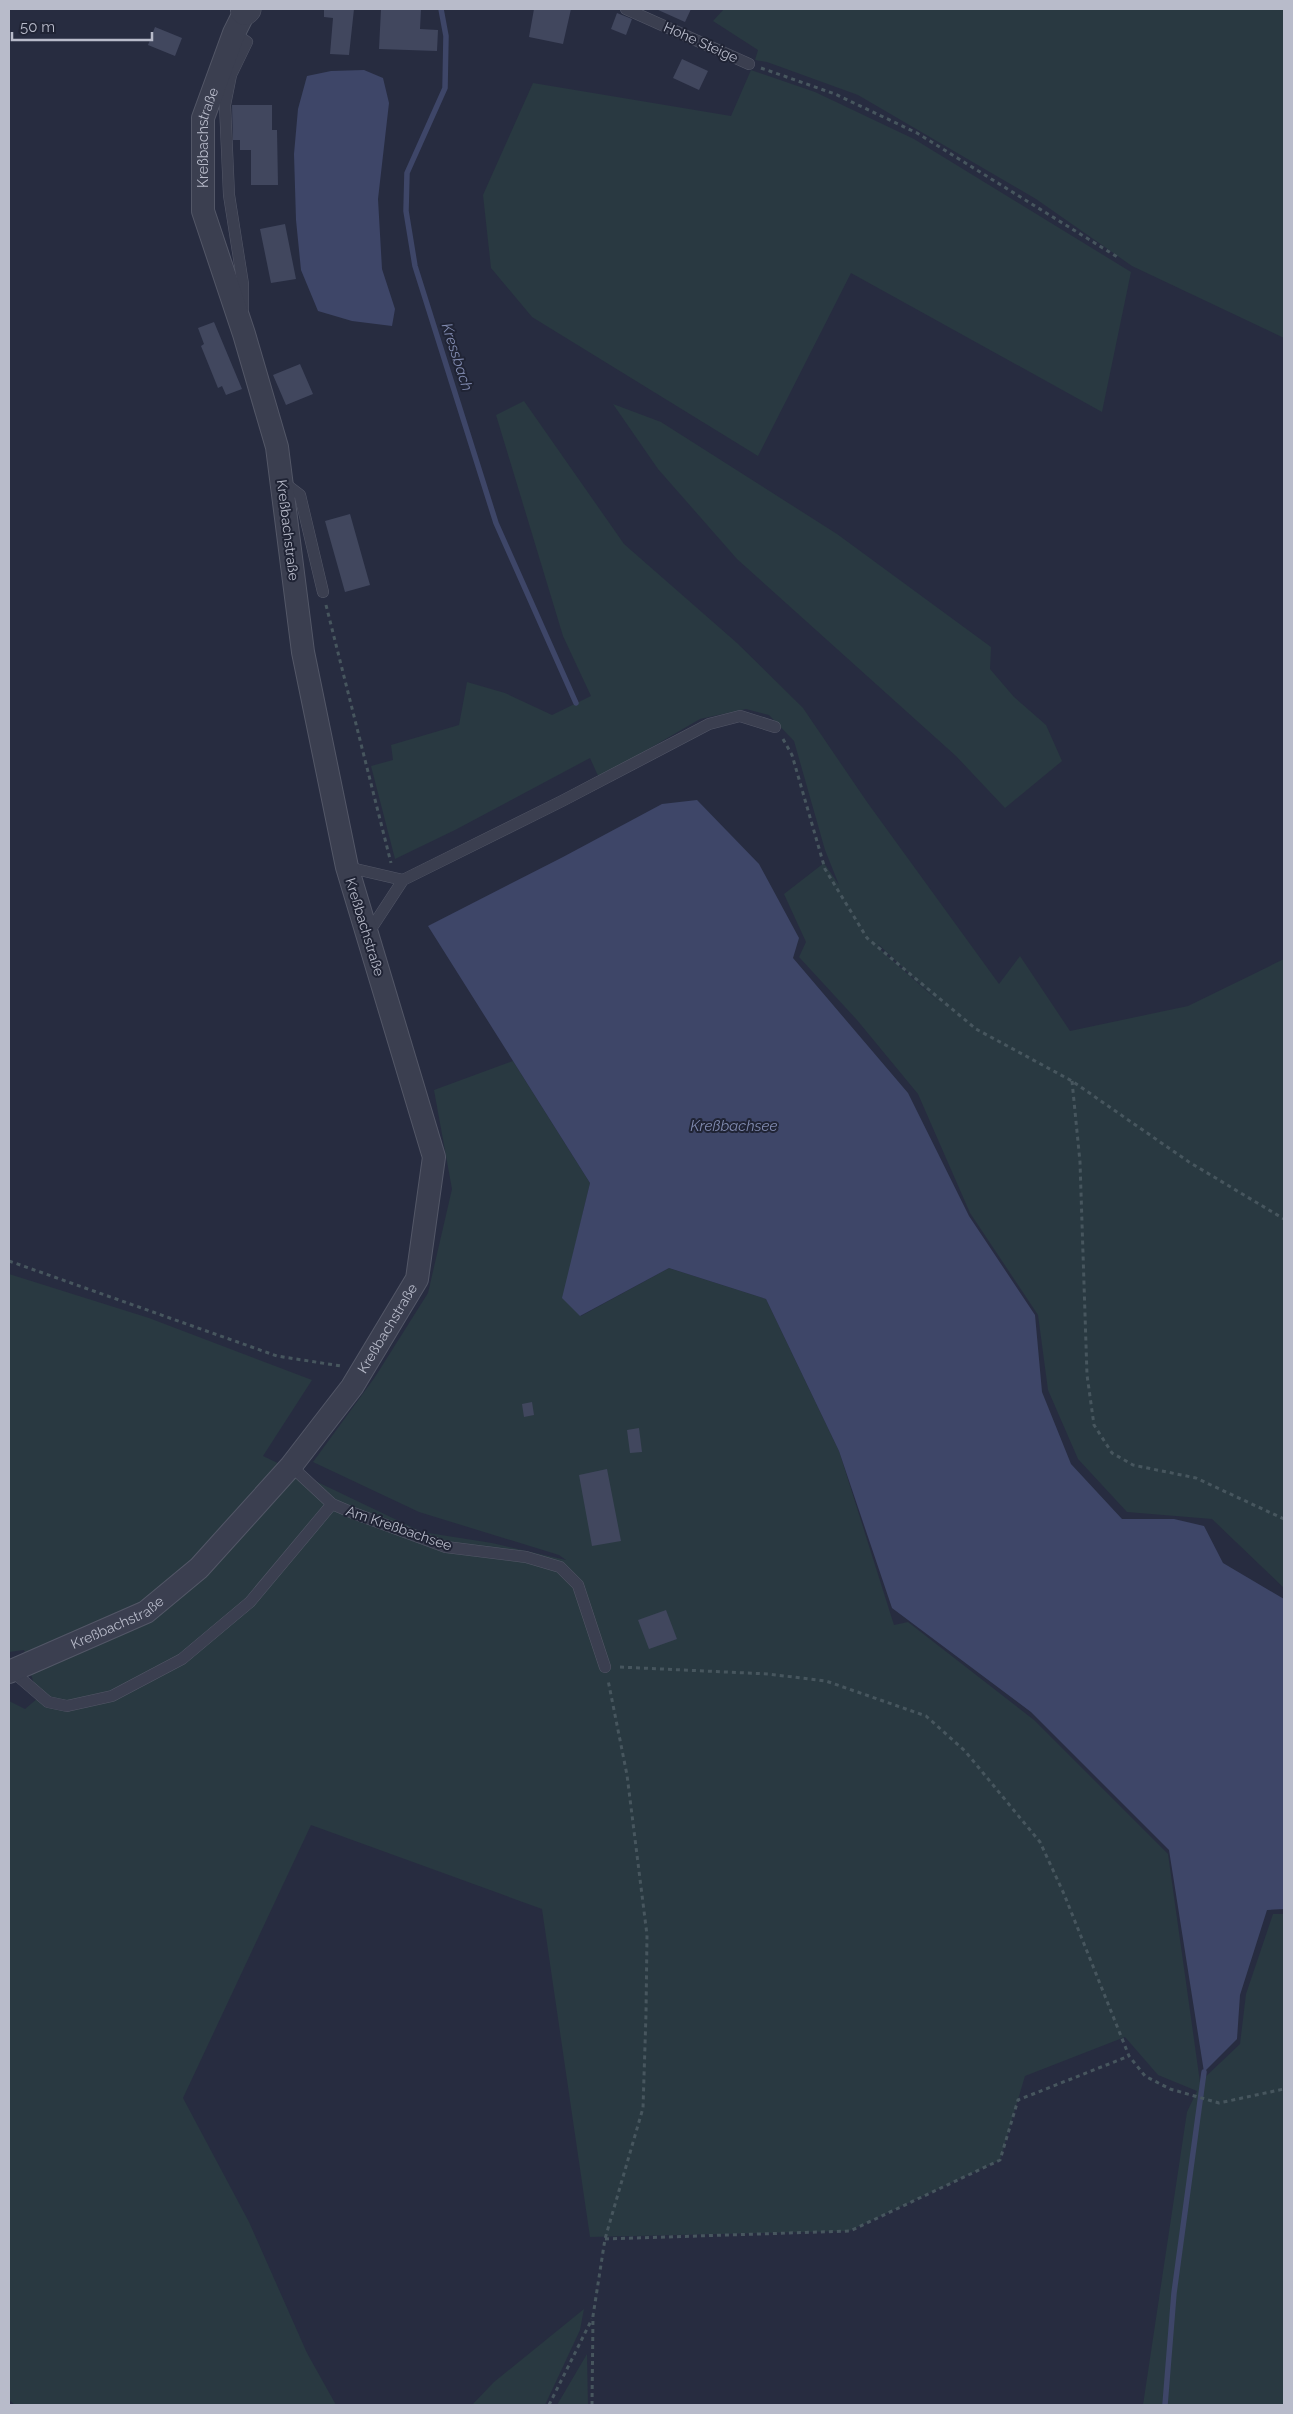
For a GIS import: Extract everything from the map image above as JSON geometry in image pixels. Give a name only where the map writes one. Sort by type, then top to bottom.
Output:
[{"type":"street","name":"Kreßbachstraße","points":[[10,1671],[146,1612],[199,1568],[291,1466],[352,1387],[417,1278],[434,1157],[347,867],[303,652],[277,447],[244,334],[204,211],[203,118],[242,15]]},
{"type":"lane","name":"Hohe Steige","points":[[626,9],[749,64]]},
{"type":"lane","points":[[281,479],[300,495],[323,592]]},
{"type":"lane","points":[[367,935],[399,879],[562,801],[709,724],[740,716],[775,727]]},
{"type":"lane","points":[[347,867],[399,879]]},
{"type":"lane","name":"Am Kreßbachsee","points":[[291,1466],[332,1504],[446,1547],[526,1557],[560,1567],[578,1585],[605,1667]]},
{"type":"lane","points":[[10,1671],[48,1702],[67,1706],[112,1696],[182,1659],[250,1602],[332,1504]]},
{"type":"path","points":[[749,64],[835,94],[917,133],[1119,258]]},
{"type":"path","points":[[323,592],[399,879]]},
{"type":"path","points":[[775,727],[792,755],[825,869],[867,938],[976,1029],[1072,1081],[1189,1162],[1284,1219]]},
{"type":"path","points":[[1072,1081],[1080,1162],[1087,1375],[1094,1425],[1112,1453],[1133,1465],[1196,1478],[1284,1519]]},
{"type":"path","points":[[9,1261],[277,1356],[350,1368],[363,1368]]},
{"type":"path","points":[[592,2405],[593,2316],[606,2239],[643,2108],[647,1935],[627,1775],[605,1667],[768,1674],[826,1682],[926,1716],[965,1751],[1040,1842],[1064,1894],[1129,2056],[1145,2076],[1170,2089],[1219,2103],[1284,2088]]},
{"type":"path","points":[[606,2239],[850,2231],[1000,2160],[1018,2100],[1129,2056]]},
{"type":"path","points":[[549,2405],[593,2316]]},
{"type":"shaded area","points":[[724,9],[1284,9],[1284,338],[1132,266],[1036,199],[858,95],[767,62],[755,60],[758,50],[713,21]]},
{"type":"shaded area","points":[[751,70],[815,92],[914,139],[1131,272],[1102,412],[851,273],[758,456],[532,317],[491,268],[483,195],[533,83],[731,116]]},
{"type":"shaded area","points":[[524,401],[624,544],[737,643],[803,708],[867,802],[999,984],[1020,956],[1070,1031],[1188,1006],[1284,959],[1284,1588],[1212,1519],[1127,1512],[1078,1459],[1048,1390],[1038,1315],[970,1213],[918,1094],[857,1020],[799,957],[806,942],[784,894],[824,863],[839,885],[825,850],[794,741],[769,715],[746,709],[700,719],[599,778],[590,758],[455,830],[395,859],[371,766],[393,760],[391,745],[459,725],[467,682],[505,693],[552,715],[591,696],[563,636],[496,415]],"holes":[[[878,944],[940,1003],[881,950]]]},
{"type":"shaded area","points":[[613,404],[661,422],[837,534],[991,647],[990,669],[1014,697],[1046,725],[1062,761],[1005,808],[956,756],[737,559],[658,469]]},
{"type":"shaded area","points":[[513,1061],[590,1183],[563,1298],[581,1316],[669,1268],[766,1299],[839,1451],[894,1625],[908,1622],[1034,1720],[1168,1854],[1200,2082],[1240,2044],[1246,1994],[1273,1914],[1284,1914],[1284,2405],[1143,2405],[1187,2112],[1197,2091],[1158,2075],[1125,2037],[1025,2076],[1000,2160],[849,2231],[590,2237],[542,1909],[311,1825],[183,2098],[249,2222],[307,2353],[336,2405],[15,2405],[9,2400],[9,1701],[25,1709],[38,1698],[24,1650],[9,1652],[9,1274],[149,1318],[312,1380],[263,1456],[422,1532],[492,1543],[566,1560],[559,1555],[419,1512],[313,1462],[375,1377],[428,1293],[452,1189],[434,1090]]},
{"type":"shaded area","points":[[584,2309],[580,2330],[545,2405],[472,2405],[494,2382]]},
{"type":"shaded area","points":[[587,2354],[588,2405],[557,2405]]},
{"type":"water","points":[[364,70],[383,78],[389,103],[378,199],[382,269],[395,309],[392,326],[352,321],[318,311],[301,270],[296,220],[294,154],[298,109],[307,76],[331,71]]},
{"type":"water","name":"Kreßbachsee","points":[[697,800],[759,864],[799,938],[793,958],[908,1093],[969,1216],[1035,1315],[1042,1392],[1071,1464],[1122,1519],[1174,1519],[1204,1526],[1223,1563],[1284,1599],[1284,1909],[1267,1910],[1240,1995],[1237,2039],[1204,2072],[1169,1850],[1031,1712],[892,1608],[839,1451],[766,1299],[669,1268],[580,1316],[562,1298],[590,1183],[428,926],[662,804]]},
{"type":"building","points":[[324,9],[354,9],[349,55],[330,54],[333,18],[324,17]]},
{"type":"building","points":[[381,9],[421,9],[420,29],[438,30],[437,51],[379,49]]},
{"type":"building","points":[[534,9],[571,9],[563,44],[529,37]]},
{"type":"building","points":[[656,9],[691,9],[685,22]]},
{"type":"building","points":[[617,13],[632,19],[626,35],[611,29]]},
{"type":"building","points":[[155,27],[182,38],[175,56],[148,45]]},
{"type":"building","points":[[682,59],[708,71],[699,90],[673,78]]},
{"type":"building","points":[[232,105],[272,105],[272,130],[277,130],[278,185],[251,185],[251,150],[240,150],[240,140],[233,140]]},
{"type":"building","points":[[285,224],[296,279],[271,283],[260,229]]},
{"type":"building","points":[[214,322],[242,389],[226,395],[222,386],[218,388],[201,346],[204,344],[198,328]]},
{"type":"building","points":[[300,364],[313,394],[286,405],[273,375]]},
{"type":"building","points":[[350,514],[370,585],[345,592],[325,521]]},
{"type":"building","points":[[532,1402],[534,1415],[524,1417],[522,1404]]},
{"type":"building","points":[[639,1428],[642,1452],[630,1453],[627,1430]]},
{"type":"building","points":[[607,1469],[621,1541],[592,1546],[579,1475]]},
{"type":"building","points":[[666,1610],[677,1639],[649,1649],[638,1620]]},
{"type":"waterway","name":"Kressbach","points":[[441,9],[446,36],[445,88],[407,173],[406,211],[415,266],[496,523],[576,703]]},
{"type":"waterway","points":[[1165,2405],[1174,2293],[1204,2072]]}]
